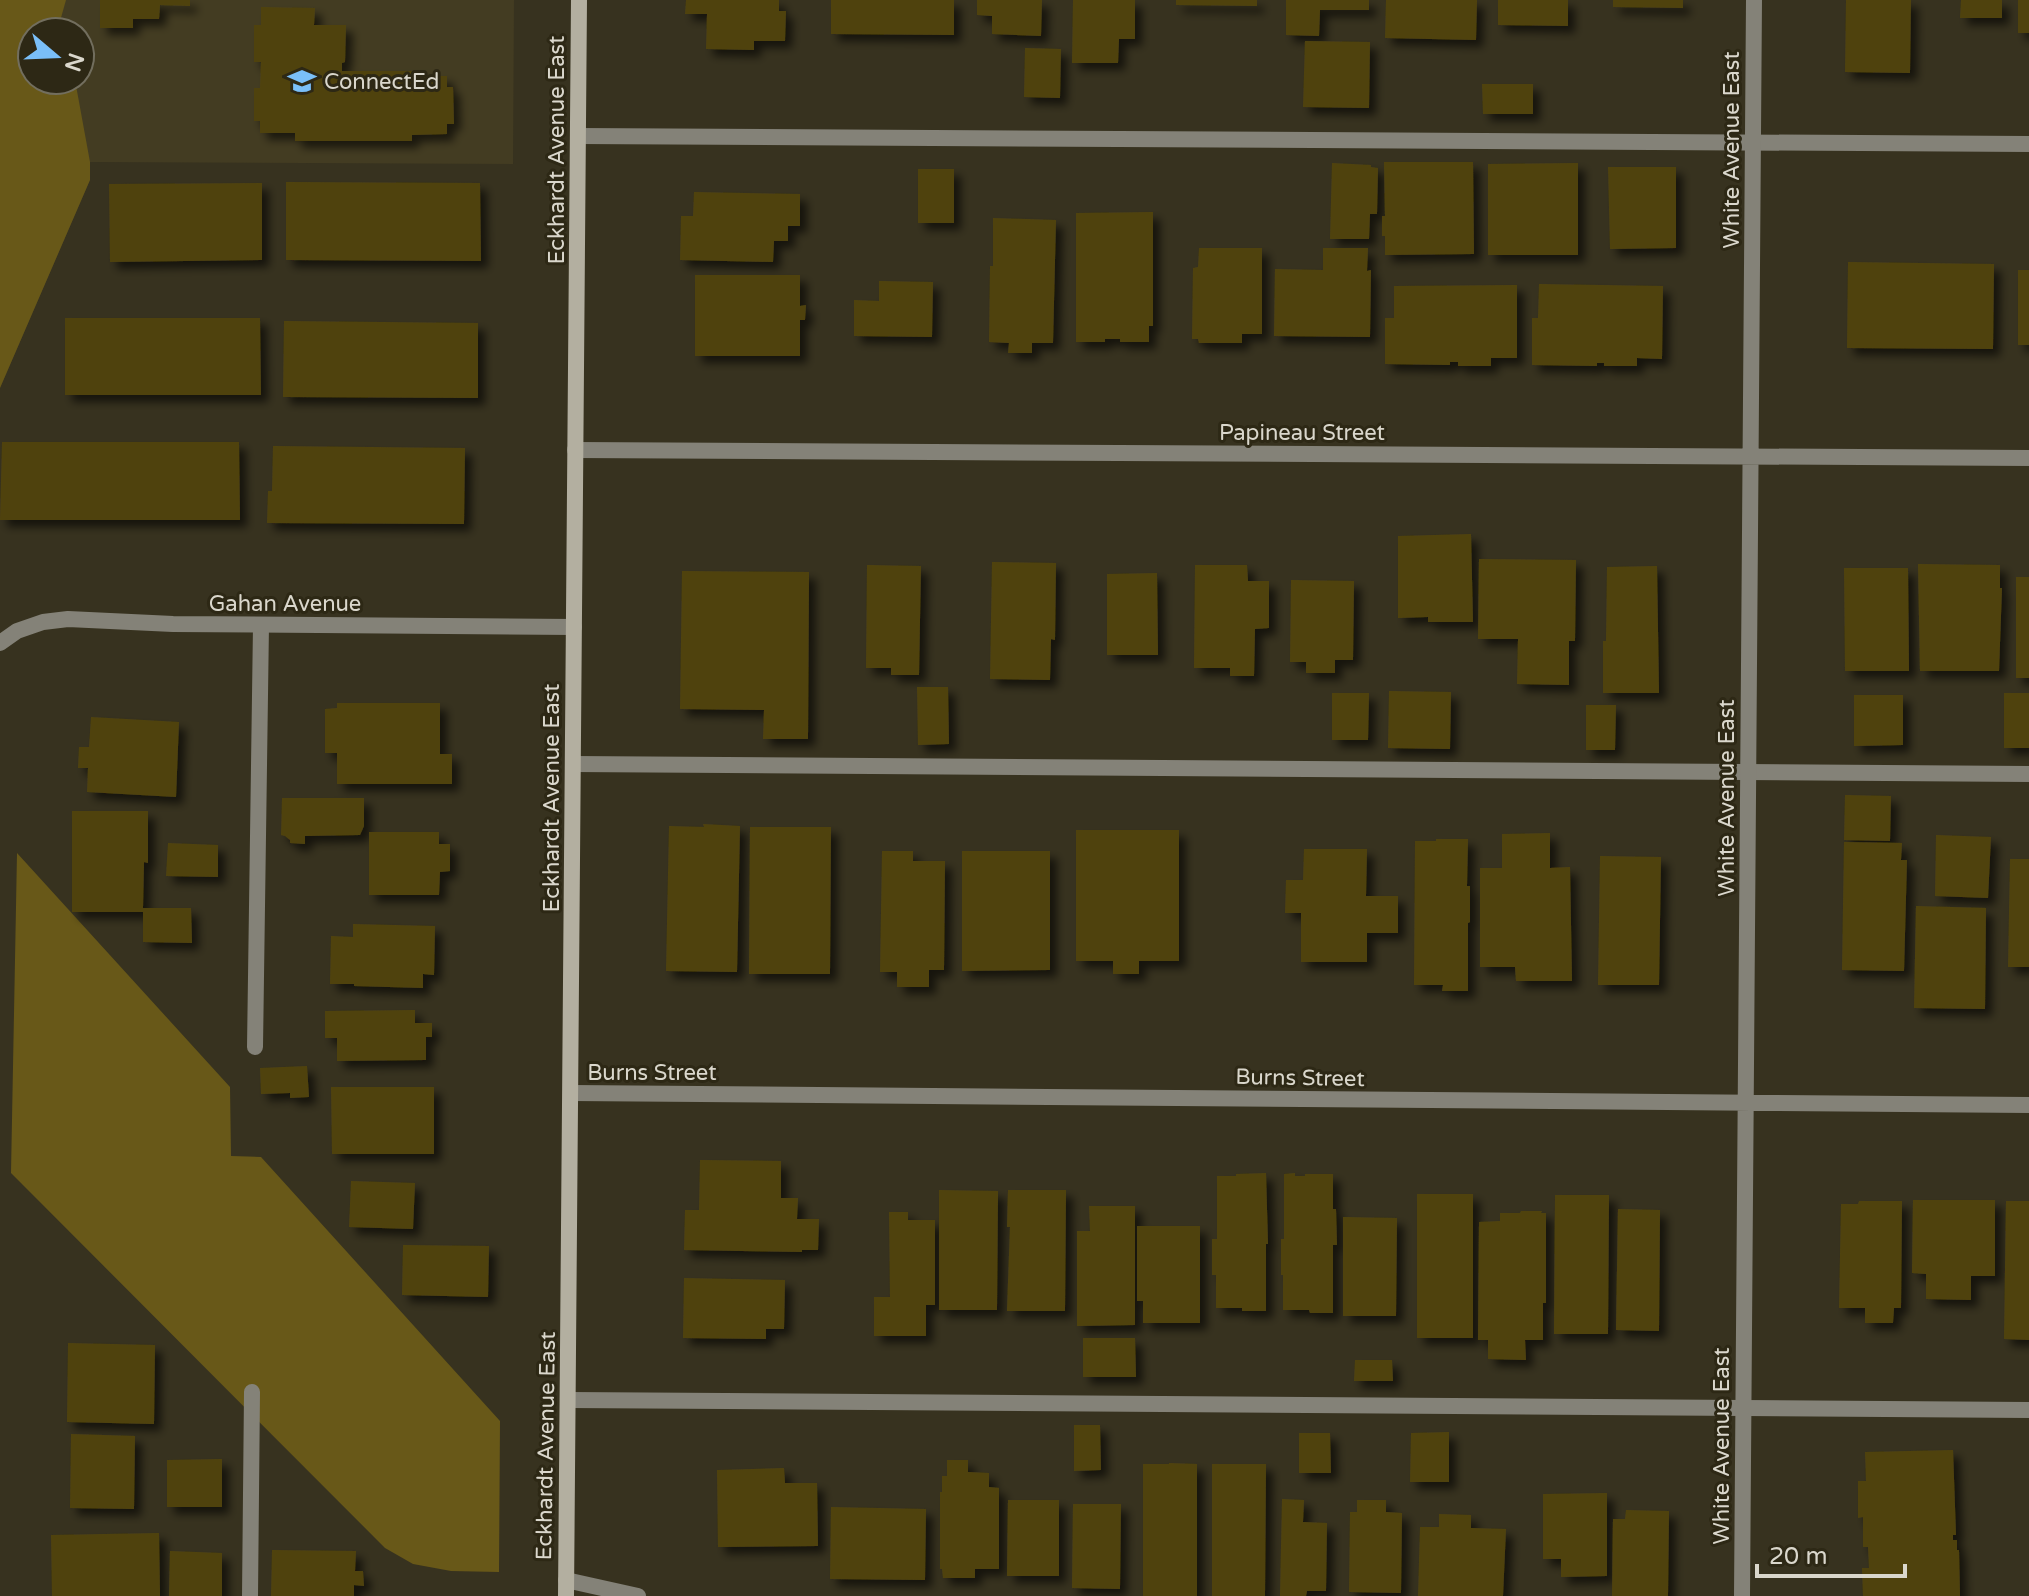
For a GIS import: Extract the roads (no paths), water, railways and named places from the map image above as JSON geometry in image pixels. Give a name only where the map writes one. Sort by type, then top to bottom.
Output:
[{"type":"main road","name":"Eckhardt Avenue East","points":[[566,1588],[579,0]]},
{"type":"street","name":"White Avenue East","points":[[1742,1596],[1754,0]]},
{"type":"street","points":[[578,136],[2029,144]]},
{"type":"street","name":"Papineau Street","points":[[575,450],[2029,458]]},
{"type":"street","name":"Gahan Avenue","points":[[0,643],[17,631],[43,622],[68,619],[173,624],[574,627]]},
{"type":"street","points":[[255,1047],[261,625]]},
{"type":"street","points":[[573,764],[2029,774]]},
{"type":"street","name":"Burns Street","points":[[571,1093],[2029,1105]]},
{"type":"street","points":[[250,1596],[252,1392]]},
{"type":"street","points":[[568,1400],[2029,1410]]},
{"type":"street","points":[[566,1588],[638,1596]]},
{"type":"place","name":"ConnectEd","points":[[302,81]]}]
